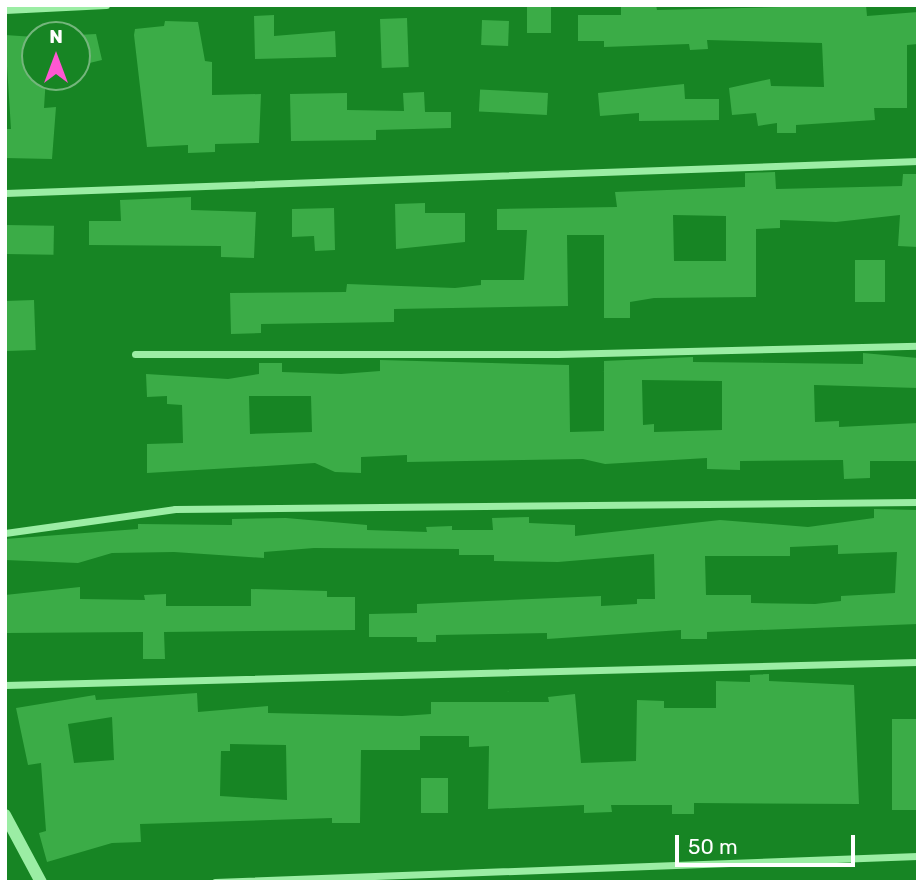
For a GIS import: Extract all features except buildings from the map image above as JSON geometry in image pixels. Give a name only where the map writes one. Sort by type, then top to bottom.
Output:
[{"type":"street","points":[[5,10],[106,5]]},
{"type":"street","points":[[5,193],[918,161]]},
{"type":"street","points":[[135,354],[557,354],[918,346]]},
{"type":"street","points":[[5,533],[175,509],[918,502]]},
{"type":"street","points":[[5,685],[918,662]]},
{"type":"street","points":[[5,815],[41,882]]},
{"type":"street","points":[[215,882],[918,856]]}]
